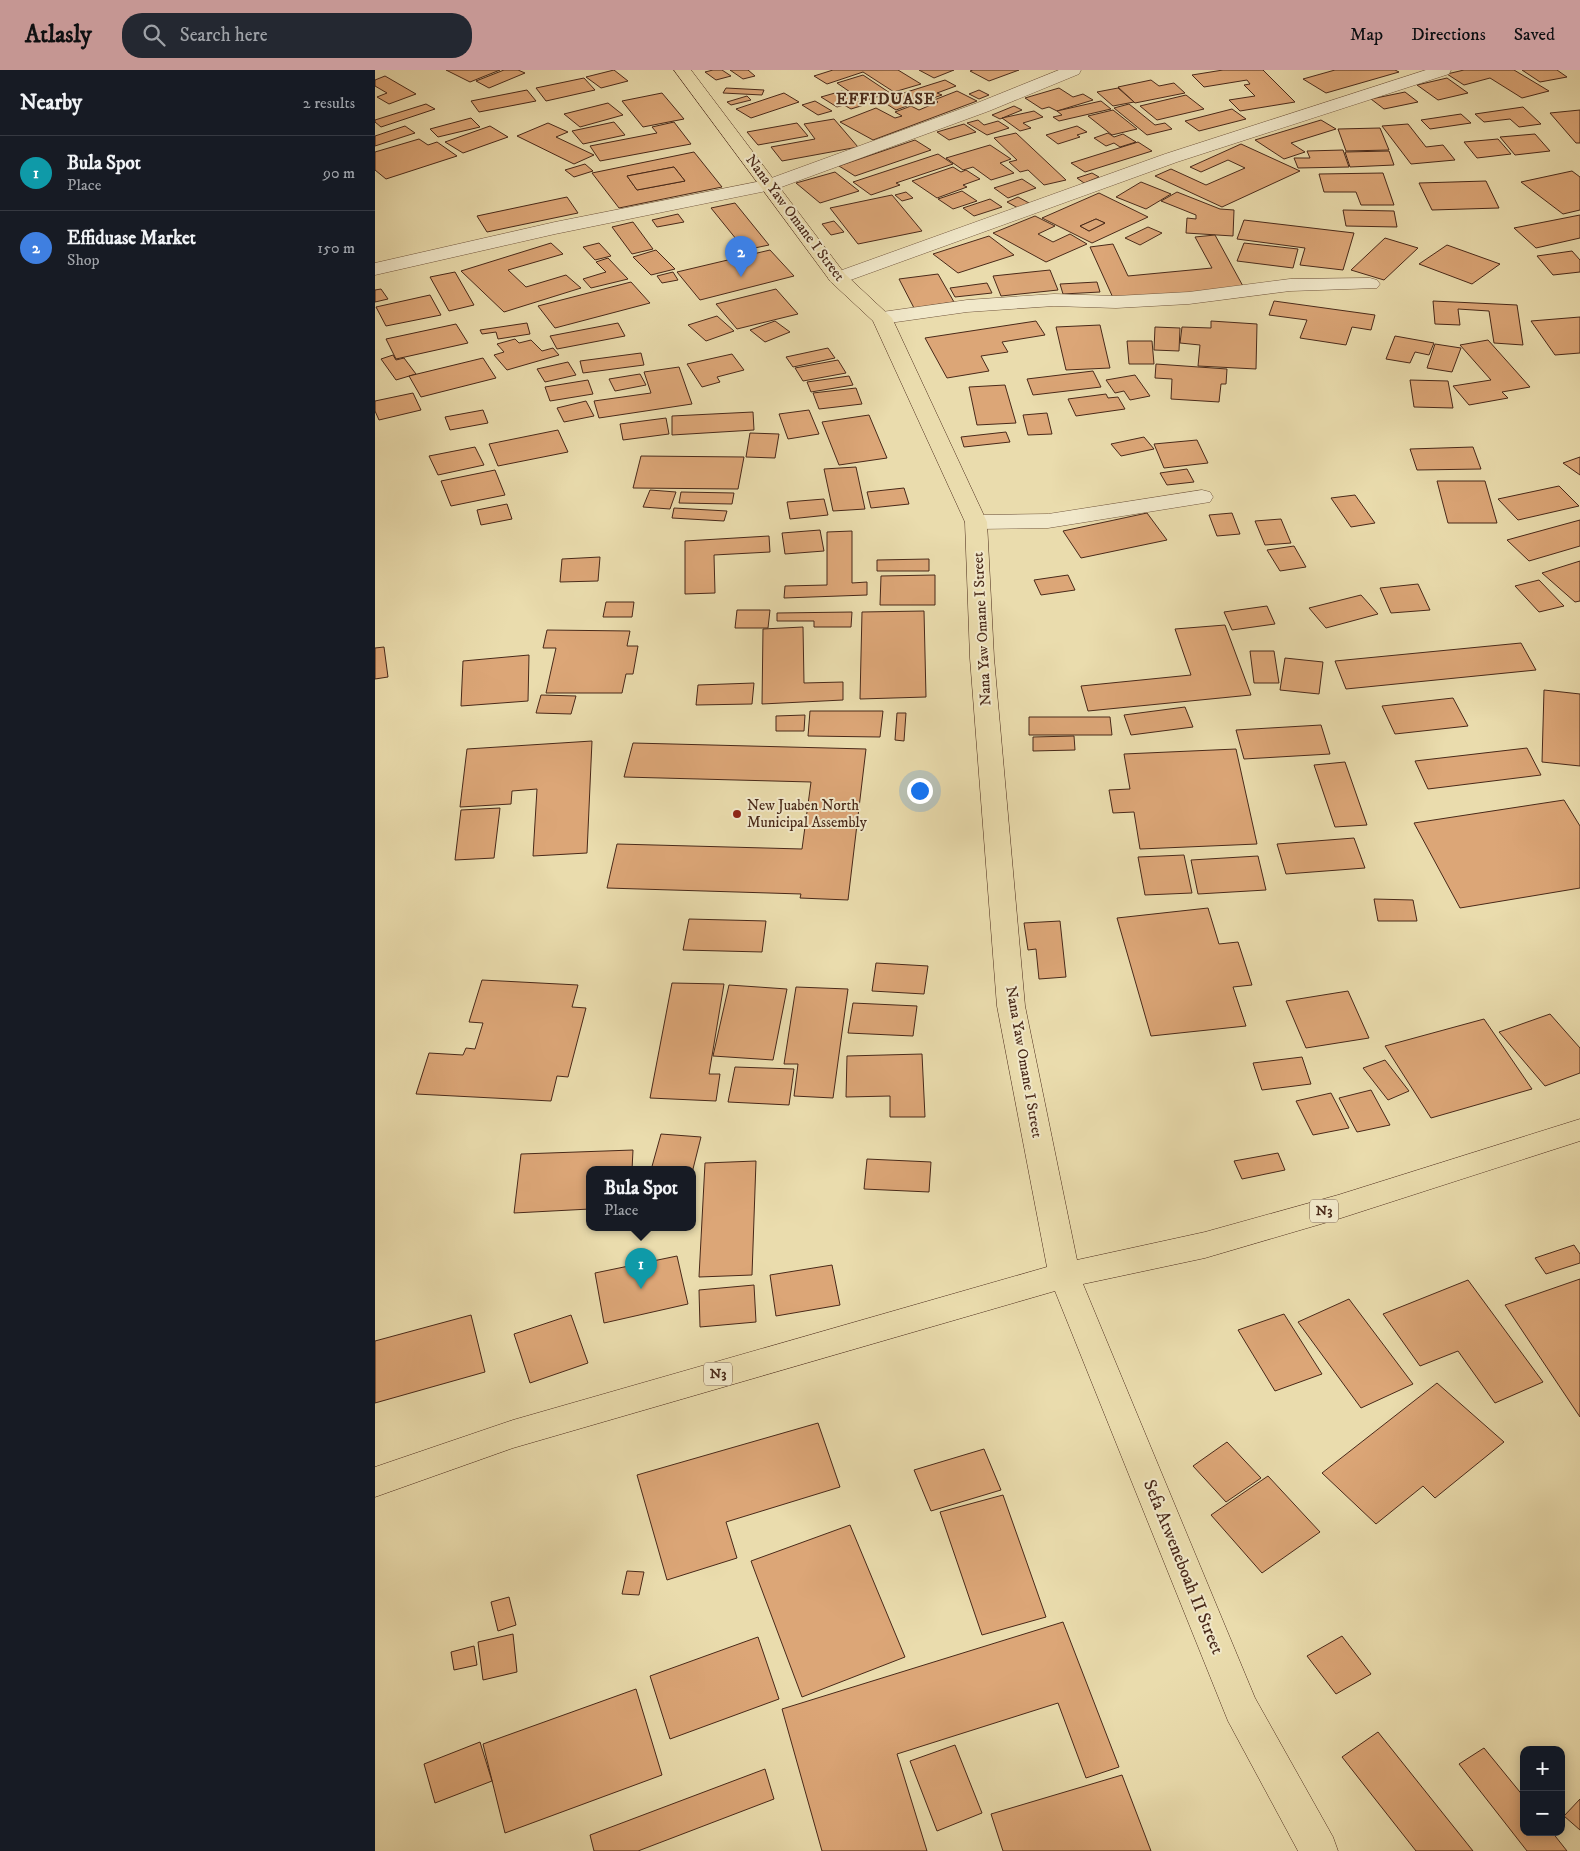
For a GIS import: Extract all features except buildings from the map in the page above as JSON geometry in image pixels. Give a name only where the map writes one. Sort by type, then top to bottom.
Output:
[{"type":"main road","name":"Nana Yaw Omane I Street","points":[[682,70],[838,278],[882,318],[976,522],[982,658],[1011,1006],[1064,1275]]},
{"type":"main road","name":"N3","points":[[375,1482],[513,1434],[1064,1275],[1205,1245],[1338,1207],[1580,1130]]},
{"type":"main road","name":"Sefa Atweneboah II Street","points":[[1064,1275],[1241,1709],[1319,1851]]},
{"type":"street","points":[[375,269],[555,228],[770,185],[983,107],[1073,70]]},
{"type":"street","points":[[838,278],[1171,158],[1443,70]]},
{"type":"street","points":[[882,318],[967,306],[1045,300],[1116,302],[1189,298],[1290,285],[1370,284]]},
{"type":"street","points":[[976,522],[1047,521],[1202,497]]},
{"type":"place","name":"Effiduase Market","points":[[741,277]]},
{"type":"place","name":"New Juaben North Municipal Assembly","points":[[737,814]]},
{"type":"place","name":"Bula Spot","points":[[641,1289]]},
{"type":"district","name":"EFFIDUASE","points":[[886,99]]}]
